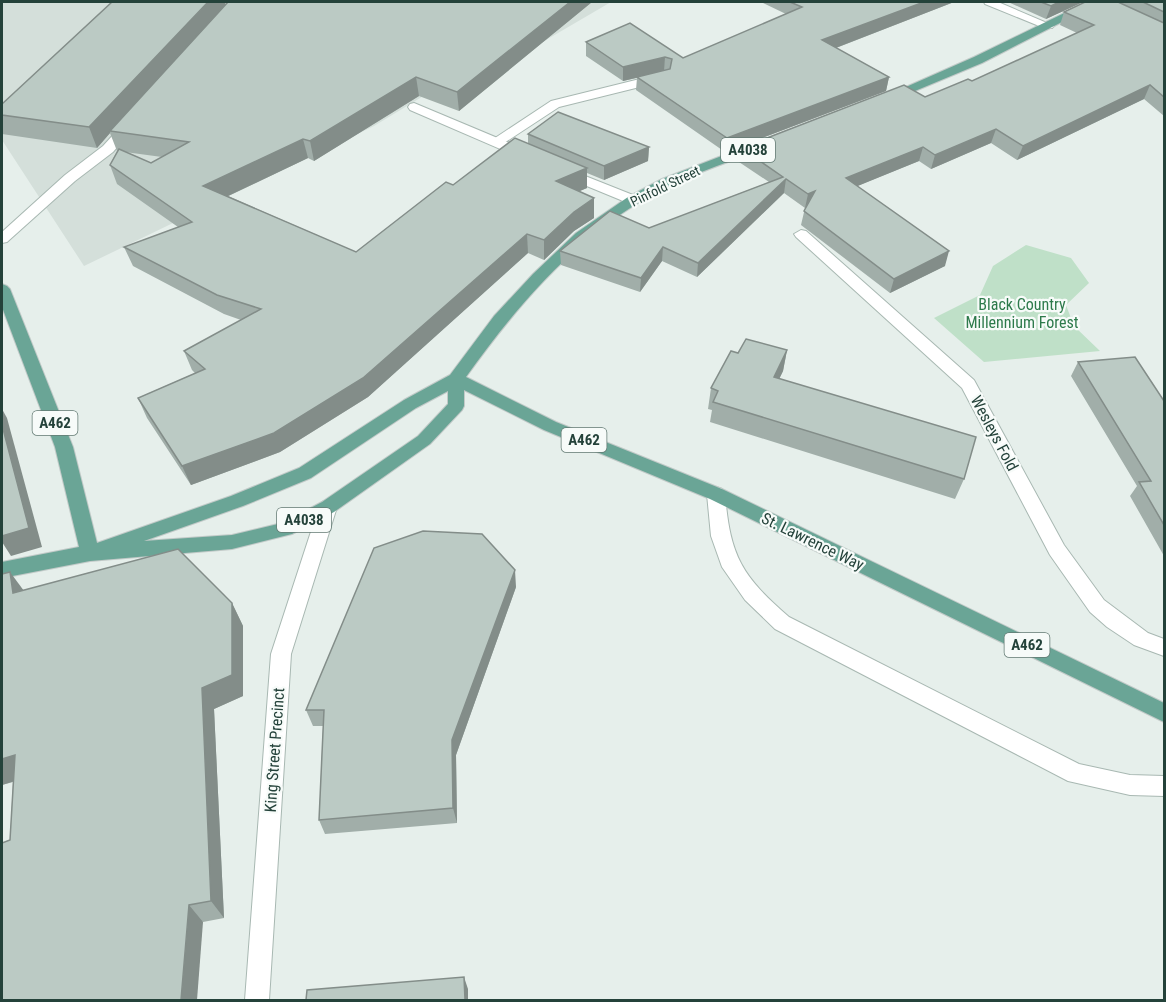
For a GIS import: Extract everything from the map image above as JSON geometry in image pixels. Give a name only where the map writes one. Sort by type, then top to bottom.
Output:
[{"type":"main road","points":[[877,102],[938,78],[1101,3]]},
{"type":"main road","name":"Pinfold Street","points":[[456,379],[499,320],[538,277],[581,236],[633,200],[668,182],[779,138]]},
{"type":"main road","name":"A462","points":[[2,289],[64,447],[90,553]]},
{"type":"main road","name":"St. Lawrence Way","points":[[456,379],[550,426],[716,494],[1164,713]]},
{"type":"main road","name":"A4038","points":[[2,570],[90,553],[232,542],[286,530],[328,507],[424,440],[456,406],[456,379],[410,404],[305,473],[237,501],[90,553]]},
{"type":"street","points":[[989,2],[1048,26]]},
{"type":"street","points":[[496,142],[555,104],[665,77]]},
{"type":"street","points":[[414,107],[633,200]]},
{"type":"street","points":[[2,239],[70,178],[108,149],[138,116]]},
{"type":"street","name":"Wesleys Fold","points":[[801,234],[968,384],[1058,550],[1097,606],[1114,621],[1141,639],[1164,648]]},
{"type":"street","points":[[716,494],[717,527],[728,562],[752,598],[782,623],[1076,774],[1130,785],[1164,786]]},
{"type":"street","name":"King Street Precinct","points":[[257,1000],[281,654],[328,507]]},
{"type":"shaded area","points":[[2,2],[611,2],[498,68],[486,58],[374,126],[84,266],[2,140]]},
{"type":"green space","name":"Black Country Millennium Forest","points":[[1026,245],[1071,258],[1089,283],[1066,305],[1074,326],[1100,351],[984,362],[934,318],[980,295],[993,266]]},
{"type":"building","points":[[112,2],[208,2],[89,127],[2,115],[2,104]]},
{"type":"building","points":[[228,2],[570,2],[457,92],[416,77],[310,141],[303,139],[203,186],[356,252],[446,182],[453,185],[515,138],[587,168],[556,181],[594,198],[574,212],[544,240],[527,234],[363,378],[274,433],[182,466],[138,398],[205,369],[184,351],[261,309],[217,295],[124,247],[192,222],[110,165],[119,149],[151,163],[189,142],[110,131]]},
{"type":"building","points":[[790,2],[924,2],[822,40],[889,77],[727,138],[637,77],[670,69],[672,59],[665,57],[623,67],[586,42],[630,23],[683,58],[802,7]]},
{"type":"building","points":[[1041,2],[1059,2],[1051,6]]},
{"type":"building","points":[[1085,2],[1118,2],[1164,23],[1164,97],[1150,85],[1023,146],[996,129],[935,155],[923,147],[846,178],[949,251],[894,279],[804,211],[815,191],[808,194],[786,179],[698,263],[663,247],[641,278],[560,251],[610,211],[649,228],[783,177],[741,148],[904,85],[925,97],[968,79],[972,81],[1094,25],[1064,12]]},
{"type":"building","points":[[1143,2],[1164,2],[1164,12]]},
{"type":"building","points":[[558,112],[649,147],[604,166],[528,134]]},
{"type":"building","points":[[746,339],[787,350],[774,377],[976,437],[964,479],[713,402],[718,391],[711,388],[731,351],[738,353]]},
{"type":"building","points":[[1135,357],[1164,401],[1164,525],[1139,482],[1151,481],[1078,362]]},
{"type":"building","points":[[2,425],[29,528],[2,536]]},
{"type":"building","points":[[423,531],[482,534],[515,570],[452,740],[453,808],[319,820],[324,710],[306,710],[374,548]]},
{"type":"building","points":[[178,549],[232,603],[232,675],[202,688],[211,901],[189,905],[181,1000],[2,1000],[2,843],[10,840],[15,755],[2,759],[2,574],[10,572],[13,593]]},
{"type":"building","points":[[464,977],[465,1000],[306,1000],[307,990]]}]
